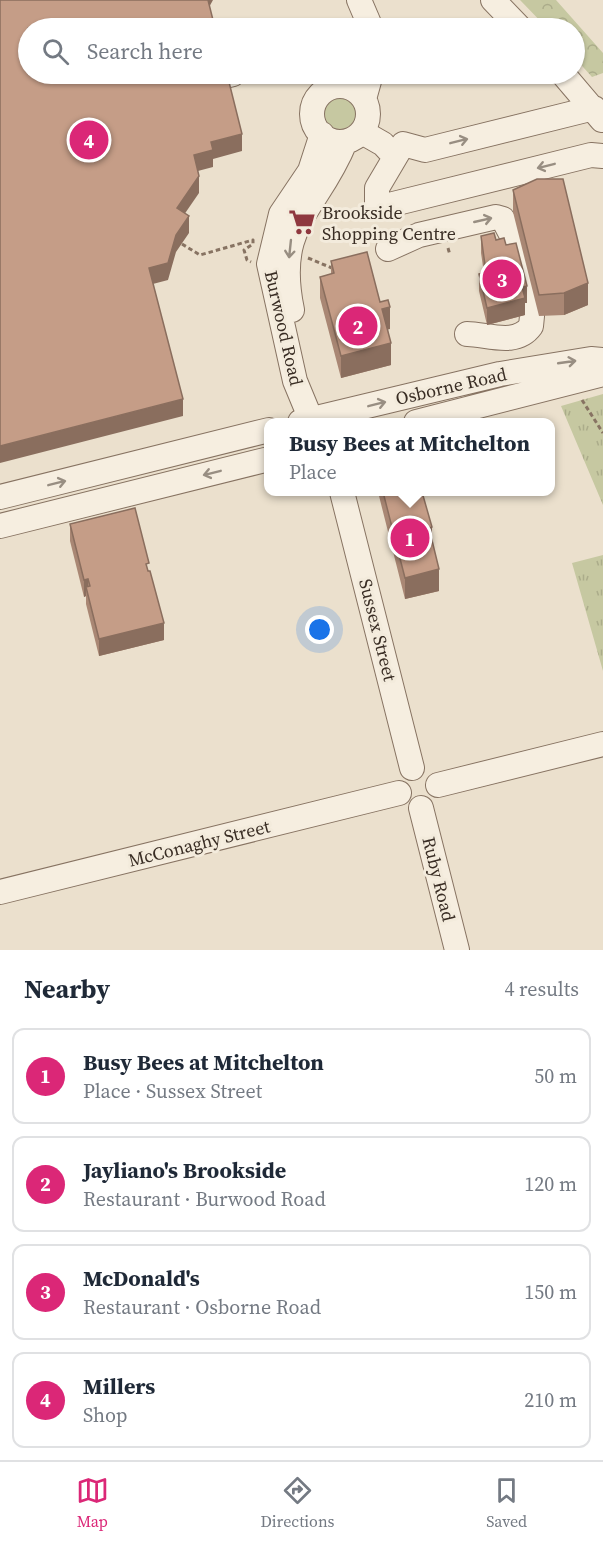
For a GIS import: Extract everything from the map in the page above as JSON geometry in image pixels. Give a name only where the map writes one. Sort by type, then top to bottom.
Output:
[{"type":"street","points":[[493,0],[510,18]]},
{"type":"street","points":[[335,84],[324,91],[314,104],[313,120],[319,143],[328,139],[353,137],[399,150],[425,150],[599,115],[572,84]]},
{"type":"street","points":[[347,84],[364,99],[368,116],[353,137]]},
{"type":"street","points":[[364,99],[368,84]]},
{"type":"street","name":"Burwood Road","points":[[312,418],[290,303],[290,246],[300,216],[353,137]]},
{"type":"street","name":"Burwood Road","points":[[312,418],[295,381],[269,264],[281,214],[310,171],[319,143]]},
{"type":"street","points":[[399,150],[376,188],[377,208],[591,155],[603,156]]},
{"type":"street","points":[[388,249],[419,235],[496,217],[503,219],[512,236],[532,316],[531,326],[524,332],[500,339],[467,334]]},
{"type":"street","name":"Osborne Road","points":[[325,418],[500,374],[591,359],[603,360]]},
{"type":"street","name":"Osborne Road","points":[[435,418],[603,374]]},
{"type":"street","points":[[0,497],[264,431]]},
{"type":"street","points":[[0,526],[264,460]]},
{"type":"street","name":"Sussex Street","points":[[343,496],[412,768]]},
{"type":"street","points":[[438,785],[603,744]]},
{"type":"street","points":[[412,768],[427,770],[434,776],[438,785],[436,798],[421,808],[406,804],[399,793],[400,779],[412,768]]},
{"type":"street","name":"McConaghy Street","points":[[0,892],[399,793]]},
{"type":"street","name":"Ruby Road","points":[[421,808],[457,950]]},
{"type":"path","points":[[182,244],[200,255],[252,240],[253,244],[244,250],[247,260],[252,263]]},
{"type":"path","points":[[300,255],[340,270]]},
{"type":"path","points":[[580,396],[603,432]]},
{"type":"green space","points":[[520,0],[556,0],[572,18],[537,18]]},
{"type":"green space","points":[[585,33],[603,53],[603,73],[592,77],[585,69]]},
{"type":"green space","points":[[340,97],[351,102],[356,113],[351,124],[340,129],[329,124],[324,113],[329,102]]},
{"type":"green space","points":[[603,394],[603,505],[561,406]]},
{"type":"green space","points":[[603,555],[603,671],[572,563]]},
{"type":"building","points":[[0,0],[208,0],[212,18],[18,18],[18,84],[230,84],[242,134],[211,142],[213,150],[194,155],[199,176],[177,208],[189,216],[176,235],[168,263],[149,268],[183,399],[0,446]]},
{"type":"building","points":[[537,179],[563,179],[588,283],[564,293],[539,295],[513,190]]},
{"type":"building","points":[[494,233],[496,240],[504,238],[506,245],[516,243],[527,286],[522,287],[525,298],[487,308],[479,274],[486,272],[481,236]]},
{"type":"building","points":[[367,252],[380,302],[388,300],[390,307],[382,309],[391,343],[341,356],[320,277],[334,273],[331,261]]},
{"type":"building","points":[[384,496],[423,496],[432,527],[429,528],[439,569],[405,578]]},
{"type":"building","points":[[135,508],[149,563],[146,564],[164,623],[99,639],[86,587],[90,586],[88,579],[84,580],[70,524]]},
{"type":"place","name":"Millers","points":[[89,140]]},
{"type":"place","name":"Brookside Shopping Centre","points":[[302,222]]},
{"type":"place","name":"McDonald's","points":[[502,279]]},
{"type":"place","name":"Jayliano's Brookside","points":[[358,326]]},
{"type":"place","name":"Busy Bees at Mitchelton","points":[[410,538]]}]
